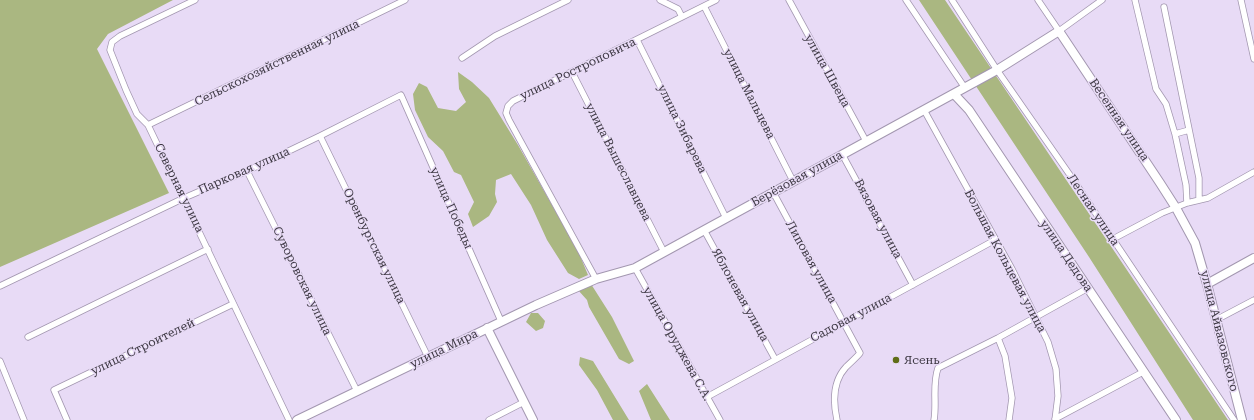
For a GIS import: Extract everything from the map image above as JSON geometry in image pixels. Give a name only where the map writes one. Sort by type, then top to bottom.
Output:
[{"type":"street","name":"Северная улица","points":[[195,0],[120,36],[112,42],[110,50],[137,114],[148,125],[289,420]]},
{"type":"street","name":"Сельскохозяйственная улица","points":[[148,125],[405,0]]},
{"type":"street","points":[[462,58],[495,36],[568,0]]},
{"type":"street","points":[[660,0],[678,9],[682,17]]},
{"type":"street","name":"улица Ростроповича","points":[[594,279],[506,113],[508,106],[513,101],[716,0]]},
{"type":"street","name":"улица Швеца","points":[[789,0],[866,141]]},
{"type":"street","points":[[906,0],[965,88]]},
{"type":"street","name":"Лесная улица","points":[[952,0],[997,70],[1113,239],[1234,420]]},
{"type":"street","name":"Весенная улица","points":[[1038,0],[1176,208],[1195,243]]},
{"type":"street","points":[[1059,31],[1102,0]]},
{"type":"street","points":[[1135,0],[1156,89],[1166,104],[1174,134],[1186,185],[1187,203]]},
{"type":"street","points":[[1241,0],[1254,59]]},
{"type":"street","name":"улица Мальцева","points":[[704,6],[794,181]]},
{"type":"street","points":[[1164,8],[1199,178],[1199,200]]},
{"type":"street","name":"Берёзовая улица","points":[[594,279],[635,268],[965,88],[997,70],[1059,31]]},
{"type":"street","name":"улица Зибарева","points":[[637,40],[726,218]]},
{"type":"street","name":"улица Вышеславцева","points":[[572,72],[664,252]]},
{"type":"street","name":"улица Дедова","points":[[954,94],[969,110],[1176,420]]},
{"type":"street","name":"Парковая улица","points":[[0,286],[184,198],[247,171],[401,95]]},
{"type":"street","name":"улица Победы","points":[[401,95],[501,321]]},
{"type":"street","name":"Большая Кольцевая улица","points":[[924,110],[1012,269],[1048,342],[1056,369],[1058,396],[1055,420]]},
{"type":"street","points":[[1174,134],[1189,130]]},
{"type":"street","name":"Оренбургская улица","points":[[320,136],[428,357]]},
{"type":"street","name":"Вязовая улица","points":[[842,154],[913,285]]},
{"type":"street","name":"Суворовская улица","points":[[247,171],[356,391]]},
{"type":"street","points":[[1113,239],[1162,213],[1187,203],[1208,198],[1254,172]]},
{"type":"street","name":"Липовая улица","points":[[773,192],[860,353],[846,367],[837,383],[834,400],[837,420]]},
{"type":"street","name":"Яблоневая улица","points":[[704,230],[775,359]]},
{"type":"street","name":"Садовая улица","points":[[707,398],[775,359],[995,240]]},
{"type":"street","name":"улица Айвазовского","points":[[1195,243],[1242,420]]},
{"type":"street","points":[[28,337],[208,249]]},
{"type":"street","points":[[1207,284],[1254,258]]},
{"type":"street","name":"улица Оруджева С.А.","points":[[635,268],[720,420]]},
{"type":"street","name":"улица Мира","points":[[297,420],[501,321],[594,279]]},
{"type":"street","points":[[934,420],[936,409],[935,377],[938,368],[998,338],[1088,288]]},
{"type":"street","points":[[1216,320],[1254,300]]},
{"type":"street","name":"улица Строителей","points":[[67,420],[54,390],[233,304]]},
{"type":"street","points":[[487,328],[533,420]]},
{"type":"street","points":[[998,338],[1005,356],[1012,398],[1009,420]]},
{"type":"street","points":[[0,361],[24,420]]},
{"type":"street","points":[[1055,420],[1143,372]]},
{"type":"street","points":[[489,420],[524,402]]},
{"type":"green space","points":[[0,0],[173,0],[108,34],[97,49],[169,193],[0,267]]},
{"type":"green space","points":[[919,0],[945,0],[1228,420],[1193,420],[1089,257]]},
{"type":"green space","points":[[458,72],[472,82],[489,98],[518,145],[578,251],[588,275],[579,279],[568,273],[547,240],[531,205],[511,174],[496,180],[495,194],[497,202],[489,216],[473,227],[468,214],[474,202],[461,175],[454,172],[443,151],[428,137],[415,110],[413,94],[419,83],[427,87],[438,108],[456,111],[466,102],[459,89]]},
{"type":"green space","points":[[591,284],[612,317],[634,361],[629,364],[619,359],[589,307],[587,300],[578,290]]},
{"type":"green space","points":[[531,313],[538,313],[545,321],[543,328],[536,331],[526,322]]},
{"type":"green space","points":[[580,357],[593,361],[629,420],[613,420],[597,390],[579,365]]},
{"type":"green space","points":[[647,384],[670,420],[651,420],[639,391]]},
{"type":"place","name":"Ясень","points":[[896,360]]}]
